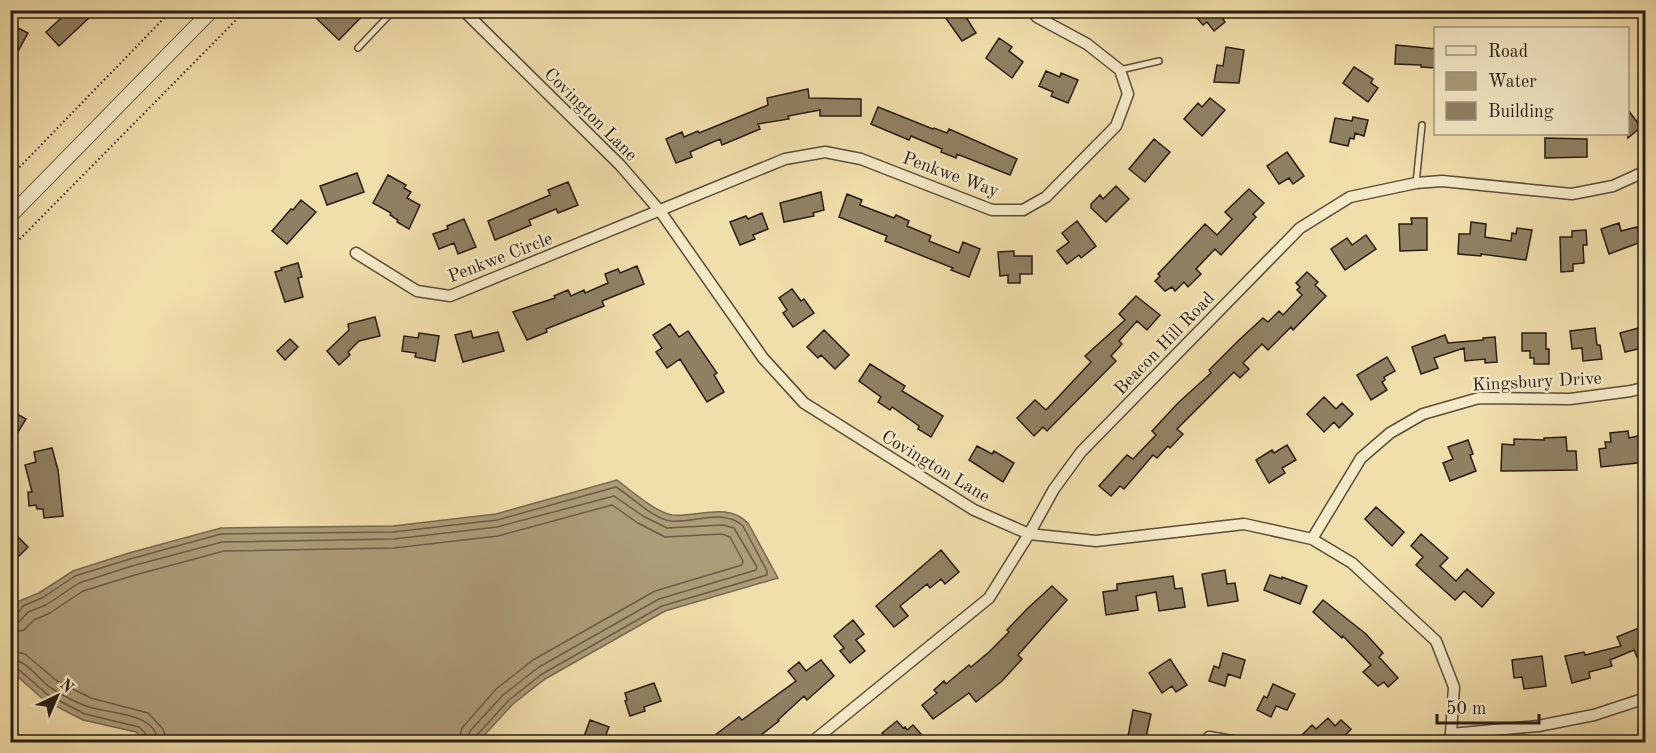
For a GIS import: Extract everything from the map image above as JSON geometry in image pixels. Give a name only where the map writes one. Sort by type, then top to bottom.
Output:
[{"type":"street","points":[[10,216],[212,10]]},
{"type":"street","points":[[1031,10],[1038,17],[1087,44],[1120,70]]},
{"type":"street","name":"Covington Lane","points":[[464,11],[620,165],[660,211],[763,358],[804,403],[974,510],[1029,534],[1096,541],[1244,524],[1312,539],[1352,563],[1436,641],[1454,687],[1449,738]]},
{"type":"street","name":"Penkwe Way","points":[[660,211],[785,159],[825,152],[861,159],[992,210],[1023,210],[1046,198],[1116,126],[1128,94],[1120,70]]},
{"type":"street","name":"Beacon Hill Road","points":[[812,742],[989,598],[1054,489],[1082,452],[1300,228],[1350,197],[1416,183],[1442,181],[1572,194],[1613,186],[1646,171]]},
{"type":"street","name":"Penkwe Circle","points":[[356,253],[417,291],[450,296],[660,211]]},
{"type":"street","name":"Kingsbury Drive","points":[[1312,539],[1361,458],[1390,433],[1423,414],[1479,398],[1570,399],[1646,387]]},
{"type":"street","points":[[1449,738],[1538,726],[1594,715],[1646,698]]},
{"type":"street","points":[[1209,737],[1238,742]]},
{"type":"lane","points":[[358,48],[394,10]]},
{"type":"lane","points":[[1120,70],[1159,61]]},
{"type":"lane","points":[[1416,183],[1422,125]]},
{"type":"path","points":[[10,177],[172,10]]},
{"type":"path","points":[[10,249],[246,10]]},
{"type":"water","points":[[617,480],[659,510],[672,515],[722,512],[740,517],[748,523],[778,578],[665,611],[545,679],[513,704],[478,742],[146,742],[136,732],[83,720],[44,700],[11,671],[11,614],[19,601],[39,593],[73,571],[129,553],[221,528],[393,526],[496,514]]},
{"type":"building","points":[[70,10],[84,10],[90,17],[59,46],[46,32]]},
{"type":"building","points":[[324,10],[368,10],[339,40],[316,18]]},
{"type":"building","points":[[940,10],[970,10],[964,14],[976,33],[962,41]]},
{"type":"building","points":[[1190,10],[1234,10],[1214,31],[1207,22],[1203,25]]},
{"type":"building","points":[[10,24],[28,33],[10,66]]},
{"type":"building","points":[[999,38],[1012,47],[1009,51],[1023,62],[1012,78],[986,58]]},
{"type":"building","points":[[1396,45],[1434,49],[1434,68],[1395,64]]},
{"type":"building","points":[[1226,47],[1244,50],[1239,83],[1214,82],[1217,65],[1223,66]]},
{"type":"building","points":[[1354,67],[1373,79],[1371,83],[1378,88],[1368,102],[1343,83]]},
{"type":"building","points":[[1046,71],[1060,77],[1061,73],[1078,80],[1068,103],[1051,96],[1053,92],[1039,86]]},
{"type":"building","points":[[808,89],[809,98],[861,99],[861,116],[820,116],[820,110],[788,116],[789,119],[758,124],[760,129],[722,145],[720,139],[690,152],[692,157],[676,163],[666,139],[682,132],[684,137],[698,131],[699,133],[768,105],[767,98]]},
{"type":"building","points":[[1210,98],[1225,110],[1202,136],[1184,119],[1198,103],[1202,107]]},
{"type":"building","points":[[878,107],[933,129],[947,133],[949,129],[1017,159],[1010,175],[957,154],[956,158],[941,152],[942,149],[911,136],[909,140],[871,124]]},
{"type":"building","points":[[1629,111],[1641,127],[1628,138],[1629,135]]},
{"type":"building","points":[[1353,117],[1368,120],[1364,136],[1355,133],[1354,139],[1350,138],[1348,146],[1330,142],[1335,118],[1352,121]]},
{"type":"building","points":[[1545,138],[1587,139],[1587,157],[1545,158]]},
{"type":"building","points":[[1154,139],[1170,152],[1145,182],[1129,169]]},
{"type":"building","points":[[1287,152],[1304,176],[1293,184],[1289,178],[1279,184],[1267,166]]},
{"type":"building","points":[[357,173],[364,192],[327,205],[320,186]]},
{"type":"building","points":[[388,175],[406,185],[404,188],[411,192],[407,198],[420,205],[409,229],[397,222],[398,220],[390,215],[391,213],[373,203]]},
{"type":"building","points":[[568,182],[578,205],[558,213],[556,209],[529,220],[531,225],[495,240],[488,221],[550,195],[548,190]]},
{"type":"building","points":[[1116,186],[1129,199],[1106,222],[1091,208],[1091,204],[1100,195],[1103,199]]},
{"type":"building","points":[[1249,189],[1264,203],[1253,214],[1256,217],[1221,255],[1215,249],[1196,269],[1201,274],[1188,287],[1184,282],[1175,291],[1172,287],[1165,291],[1155,281],[1160,276],[1158,274],[1205,224],[1217,235],[1232,219],[1225,212]]},
{"type":"building","points":[[821,192],[824,210],[813,213],[814,216],[784,222],[780,203]]},
{"type":"building","points":[[847,194],[862,200],[860,205],[894,218],[896,215],[909,221],[907,226],[931,236],[929,241],[959,253],[963,242],[980,249],[969,277],[951,270],[953,268],[885,241],[887,236],[839,217]]},
{"type":"building","points":[[301,200],[316,212],[287,244],[272,231]]},
{"type":"building","points":[[762,213],[768,229],[753,235],[755,239],[740,245],[730,222],[746,216],[748,219]]},
{"type":"building","points":[[1411,218],[1427,218],[1427,250],[1400,251],[1399,224],[1412,224]]},
{"type":"building","points":[[464,219],[476,247],[458,254],[454,243],[439,249],[433,234],[448,229],[447,226]]},
{"type":"building","points":[[1077,221],[1096,246],[1081,258],[1079,255],[1067,264],[1057,251],[1069,242],[1062,233]]},
{"type":"building","points":[[1471,222],[1486,224],[1485,237],[1511,241],[1512,233],[1516,234],[1517,228],[1532,230],[1526,260],[1481,254],[1481,256],[1458,254],[1459,234],[1470,234]]},
{"type":"building","points":[[1619,223],[1621,231],[1637,227],[1641,242],[1609,254],[1601,229]]},
{"type":"building","points":[[1586,230],[1587,245],[1583,245],[1584,263],[1573,264],[1573,271],[1561,272],[1560,237],[1572,237],[1572,231]]},
{"type":"building","points":[[1366,235],[1376,249],[1345,270],[1331,249],[1347,238],[1352,245]]},
{"type":"building","points":[[1014,251],[1014,256],[1032,256],[1032,274],[1020,274],[1020,283],[1008,283],[1008,275],[1000,276],[998,252]]},
{"type":"building","points":[[298,263],[302,277],[298,278],[303,297],[285,302],[275,272]]},
{"type":"building","points":[[637,266],[644,284],[602,301],[604,306],[546,329],[547,332],[527,340],[513,312],[555,298],[554,296],[568,290],[571,296],[584,290],[585,293],[608,283],[605,274],[618,269],[620,273]]},
{"type":"building","points":[[1307,272],[1318,282],[1315,285],[1326,296],[1293,330],[1291,327],[1268,350],[1262,344],[1243,363],[1249,369],[1240,378],[1234,372],[1177,429],[1183,434],[1170,448],[1168,446],[1157,458],[1153,455],[1124,489],[1120,486],[1111,496],[1099,486],[1127,455],[1133,459],[1156,435],[1152,431],[1211,373],[1209,370],[1239,340],[1263,318],[1268,322],[1279,311],[1283,315],[1302,295],[1297,290],[1300,287],[1296,283]]},
{"type":"building","points":[[792,289],[801,301],[804,299],[814,313],[793,327],[783,313],[787,310],[779,298]]},
{"type":"building","points":[[1136,296],[1160,315],[1147,330],[1137,321],[1119,341],[1122,344],[1111,356],[1116,361],[1047,431],[1043,427],[1034,436],[1017,418],[1035,400],[1046,410],[1091,362],[1085,356],[1125,320],[1119,314]]},
{"type":"building","points":[[375,317],[380,336],[359,341],[348,352],[350,355],[339,365],[327,351],[349,330],[348,324]]},
{"type":"building","points":[[670,324],[679,337],[688,331],[717,373],[714,375],[724,392],[707,402],[680,359],[667,368],[656,352],[662,348],[653,335]]},
{"type":"building","points":[[1646,326],[1646,347],[1625,352],[1620,333]]},
{"type":"building","points":[[1595,328],[1602,359],[1583,361],[1582,348],[1572,349],[1570,331]]},
{"type":"building","points":[[824,330],[849,355],[835,369],[821,355],[818,358],[807,347]]},
{"type":"building","points":[[471,331],[473,338],[498,332],[504,351],[463,362],[455,335]]},
{"type":"building","points":[[419,333],[439,336],[435,361],[415,357],[416,353],[402,351],[404,336],[418,338]]},
{"type":"building","points":[[1522,333],[1546,333],[1549,364],[1534,364],[1534,358],[1530,358],[1530,351],[1522,351]]},
{"type":"building","points":[[1445,335],[1448,343],[1495,337],[1497,362],[1485,363],[1485,359],[1465,361],[1464,348],[1434,358],[1438,368],[1421,374],[1412,347]]},
{"type":"building","points":[[290,339],[298,347],[285,360],[277,351]]},
{"type":"building","points":[[1387,357],[1395,371],[1384,377],[1385,380],[1382,382],[1387,390],[1371,400],[1357,375]]},
{"type":"building","points":[[870,364],[905,386],[902,391],[943,416],[931,437],[892,407],[890,410],[878,402],[881,397],[859,381]]},
{"type":"building","points":[[1324,397],[1336,409],[1342,403],[1353,414],[1339,428],[1334,422],[1324,432],[1307,414]]},
{"type":"building","points":[[10,410],[26,419],[10,445]]},
{"type":"building","points":[[1628,431],[1629,438],[1646,434],[1646,462],[1601,467],[1599,449],[1606,448],[1605,442],[1611,442],[1610,433]]},
{"type":"building","points":[[1566,437],[1567,451],[1576,451],[1577,470],[1501,471],[1502,444],[1514,445],[1514,439],[1544,440],[1544,438]]},
{"type":"building","points":[[1468,440],[1473,454],[1470,455],[1476,471],[1450,481],[1443,463],[1453,459],[1448,447]]},
{"type":"building","points":[[1287,445],[1296,460],[1282,468],[1285,473],[1269,483],[1256,460],[1272,450],[1274,453]]},
{"type":"building","points":[[977,446],[992,454],[994,451],[1014,463],[1003,482],[969,460]]},
{"type":"building","points":[[52,448],[58,470],[63,516],[44,518],[43,509],[37,509],[36,505],[29,506],[28,492],[32,492],[25,465],[36,462],[34,452]]},
{"type":"building","points":[[1376,507],[1404,532],[1392,546],[1365,519]]},
{"type":"building","points":[[10,529],[28,547],[10,565]]},
{"type":"building","points":[[1421,534],[1448,558],[1440,566],[1456,581],[1467,569],[1494,593],[1482,607],[1464,591],[1455,600],[1416,565],[1423,557],[1411,546]]},
{"type":"building","points":[[941,550],[959,572],[945,584],[941,579],[930,588],[927,584],[900,606],[908,616],[894,627],[876,606]]},
{"type":"building","points":[[1225,570],[1227,584],[1235,583],[1238,601],[1208,606],[1202,574]]},
{"type":"building","points":[[1270,575],[1307,586],[1300,604],[1264,590]]},
{"type":"building","points":[[1173,576],[1175,589],[1182,588],[1185,607],[1159,611],[1156,592],[1136,596],[1138,610],[1106,615],[1103,592],[1117,590],[1117,584]]},
{"type":"building","points":[[1052,586],[1067,600],[1018,655],[1022,659],[1002,681],[976,702],[969,693],[933,719],[922,705],[937,693],[934,690],[944,681],[946,684],[969,665],[971,667],[989,652],[1027,609]]},
{"type":"building","points":[[1323,600],[1366,634],[1383,653],[1379,657],[1398,678],[1388,687],[1384,682],[1378,686],[1363,672],[1371,665],[1343,636],[1342,638],[1313,612]]},
{"type":"building","points":[[853,620],[864,634],[856,640],[865,651],[850,663],[840,651],[844,648],[834,636]]},
{"type":"building","points":[[1646,625],[1646,677],[1634,650],[1610,660],[1612,666],[1589,672],[1590,678],[1572,683],[1565,656],[1584,652],[1585,655],[1621,646],[1617,637]]},
{"type":"building","points":[[1223,653],[1245,660],[1240,678],[1228,674],[1225,686],[1209,681],[1214,666],[1219,668]]},
{"type":"building","points":[[1542,656],[1546,686],[1524,689],[1522,677],[1514,678],[1512,660]]},
{"type":"building","points":[[1170,659],[1187,685],[1176,692],[1172,686],[1162,693],[1149,673]]},
{"type":"building","points":[[821,660],[834,676],[807,700],[804,696],[779,721],[752,742],[706,742],[739,717],[742,720],[796,681],[788,671],[799,662],[806,671]]},
{"type":"building","points":[[654,683],[661,701],[644,707],[645,711],[630,716],[625,693]]},
{"type":"building","points":[[1273,684],[1295,694],[1287,710],[1276,706],[1271,717],[1257,710],[1264,696],[1267,698]]},
{"type":"building","points":[[1133,710],[1151,714],[1145,742],[1127,742]]},
{"type":"building","points":[[1328,718],[1335,726],[1341,720],[1351,729],[1339,742],[1306,742],[1300,737],[1312,725],[1316,729]]},
{"type":"building","points":[[590,720],[609,727],[603,742],[582,742]]},
{"type":"building","points":[[897,721],[907,730],[913,725],[928,742],[889,742],[882,733]]}]
